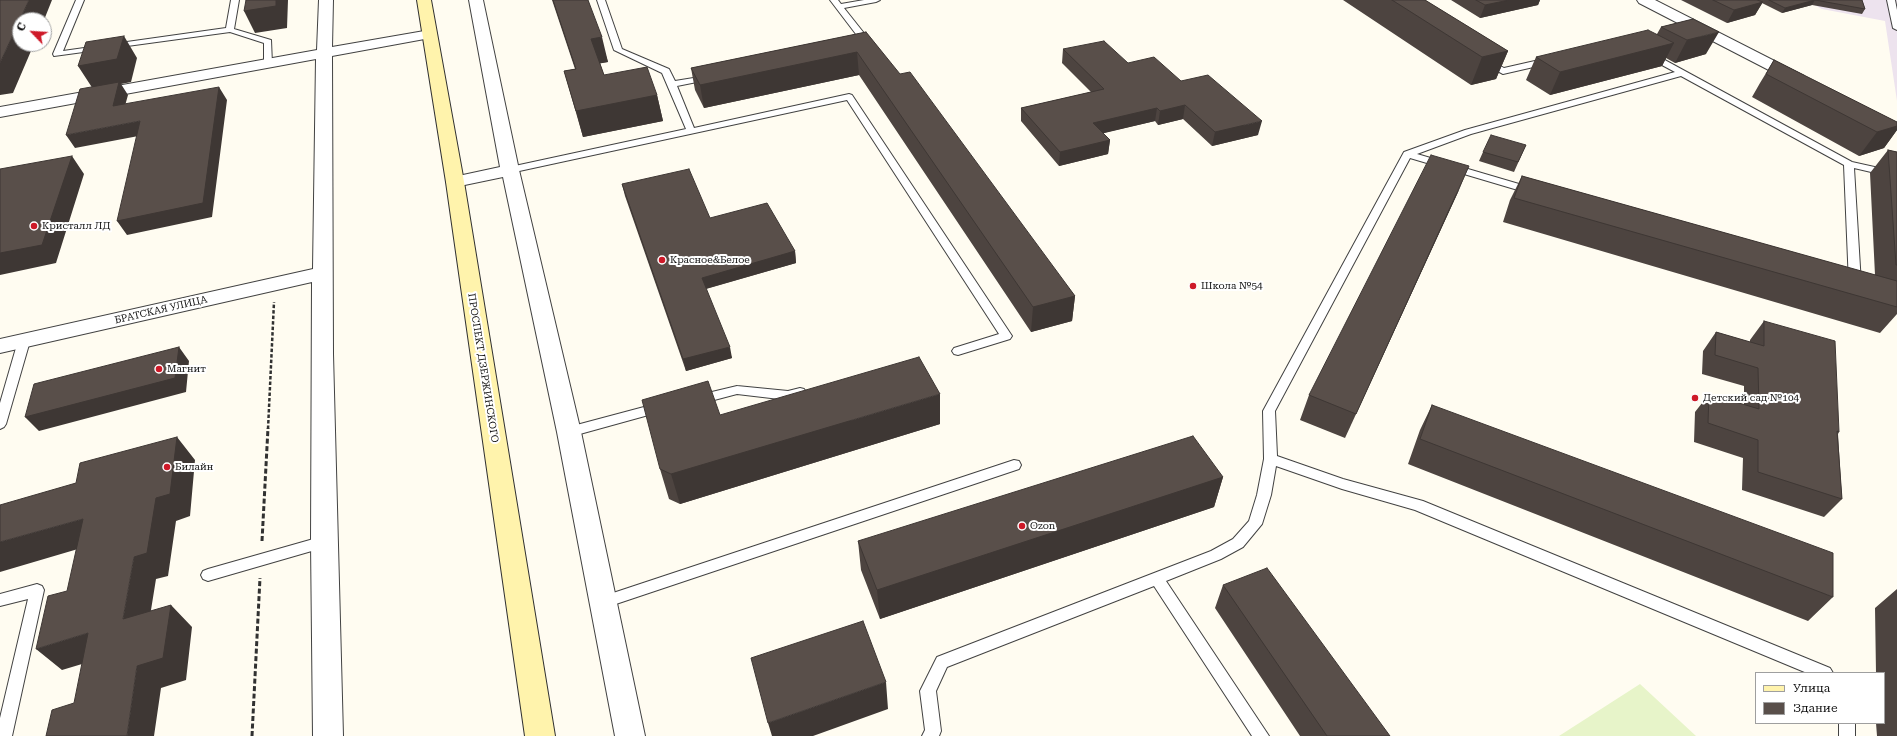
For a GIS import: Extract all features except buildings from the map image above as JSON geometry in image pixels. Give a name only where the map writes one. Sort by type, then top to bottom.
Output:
[{"type":"main road","name":"ПРОСПЕКТ ДЗЕРЖИНСКОГО","points":[[424,0],[455,182],[540,736]]},
{"type":"street","points":[[326,0],[324,54],[322,273],[324,542],[328,736]]},
{"type":"street","points":[[476,0],[510,170],[569,432],[630,736]]},
{"type":"street","points":[[1644,0],[1686,27],[1812,86]]},
{"type":"street","points":[[0,112],[430,34]]},
{"type":"street","points":[[455,182],[510,170]]},
{"type":"street","name":"БРАТСКАЯ УЛИЦА","points":[[0,346],[322,273]]},
{"type":"lane","points":[[80,0],[57,54],[230,30],[268,42],[268,64]]},
{"type":"lane","points":[[230,30],[235,0]]},
{"type":"lane","points":[[601,0],[618,50],[666,71],[692,131]]},
{"type":"lane","points":[[837,3],[876,0]]},
{"type":"lane","points":[[1891,0],[1897,28]]},
{"type":"lane","points":[[837,3],[869,44],[861,46]]},
{"type":"lane","points":[[1642,50],[1849,164],[1897,175]]},
{"type":"lane","points":[[1476,54],[1503,71],[1555,59]]},
{"type":"lane","points":[[930,736],[933,731],[928,691],[942,662],[1156,577],[1216,555],[1238,543],[1255,524],[1264,495],[1271,459],[1269,412],[1407,154],[1468,132],[1682,73]]},
{"type":"lane","points":[[672,84],[718,75]]},
{"type":"lane","points":[[510,170],[849,97],[1006,336],[958,351]]},
{"type":"lane","points":[[1407,154],[1543,194]]},
{"type":"lane","points":[[1849,164],[1854,285]]},
{"type":"lane","points":[[0,424],[24,341]]},
{"type":"lane","points":[[690,401],[737,390],[788,396],[810,390]]},
{"type":"lane","points":[[569,432],[674,405]]},
{"type":"lane","points":[[1271,459],[1342,484],[1418,505],[1823,672]]},
{"type":"lane","points":[[604,602],[1014,465]]},
{"type":"lane","points":[[208,575],[324,542]]},
{"type":"lane","points":[[1156,577],[1261,736]]},
{"type":"lane","points":[[0,600],[37,590],[4,736]]},
{"type":"lane","points":[[1847,724],[1847,736]]},
{"type":"path","points":[[252,736],[275,284]]},
{"type":"shaded area","points":[[1805,0],[1897,0],[1897,101],[1885,21],[1822,9]]},
{"type":"green space","points":[[1640,684],[1696,736],[1559,736]]},
{"type":"place","name":"Кристалл ЛД","points":[[34,226]]},
{"type":"place","name":"Красное&Белое","points":[[662,260]]},
{"type":"place","name":"Школа №54","points":[[1193,286]]},
{"type":"place","name":"Магнит","points":[[159,369]]},
{"type":"place","name":"Детский сад №104","points":[[1695,398]]},
{"type":"place","name":"Билайн","points":[[167,467]]},
{"type":"place","name":"Ozon","points":[[1022,526]]}]
